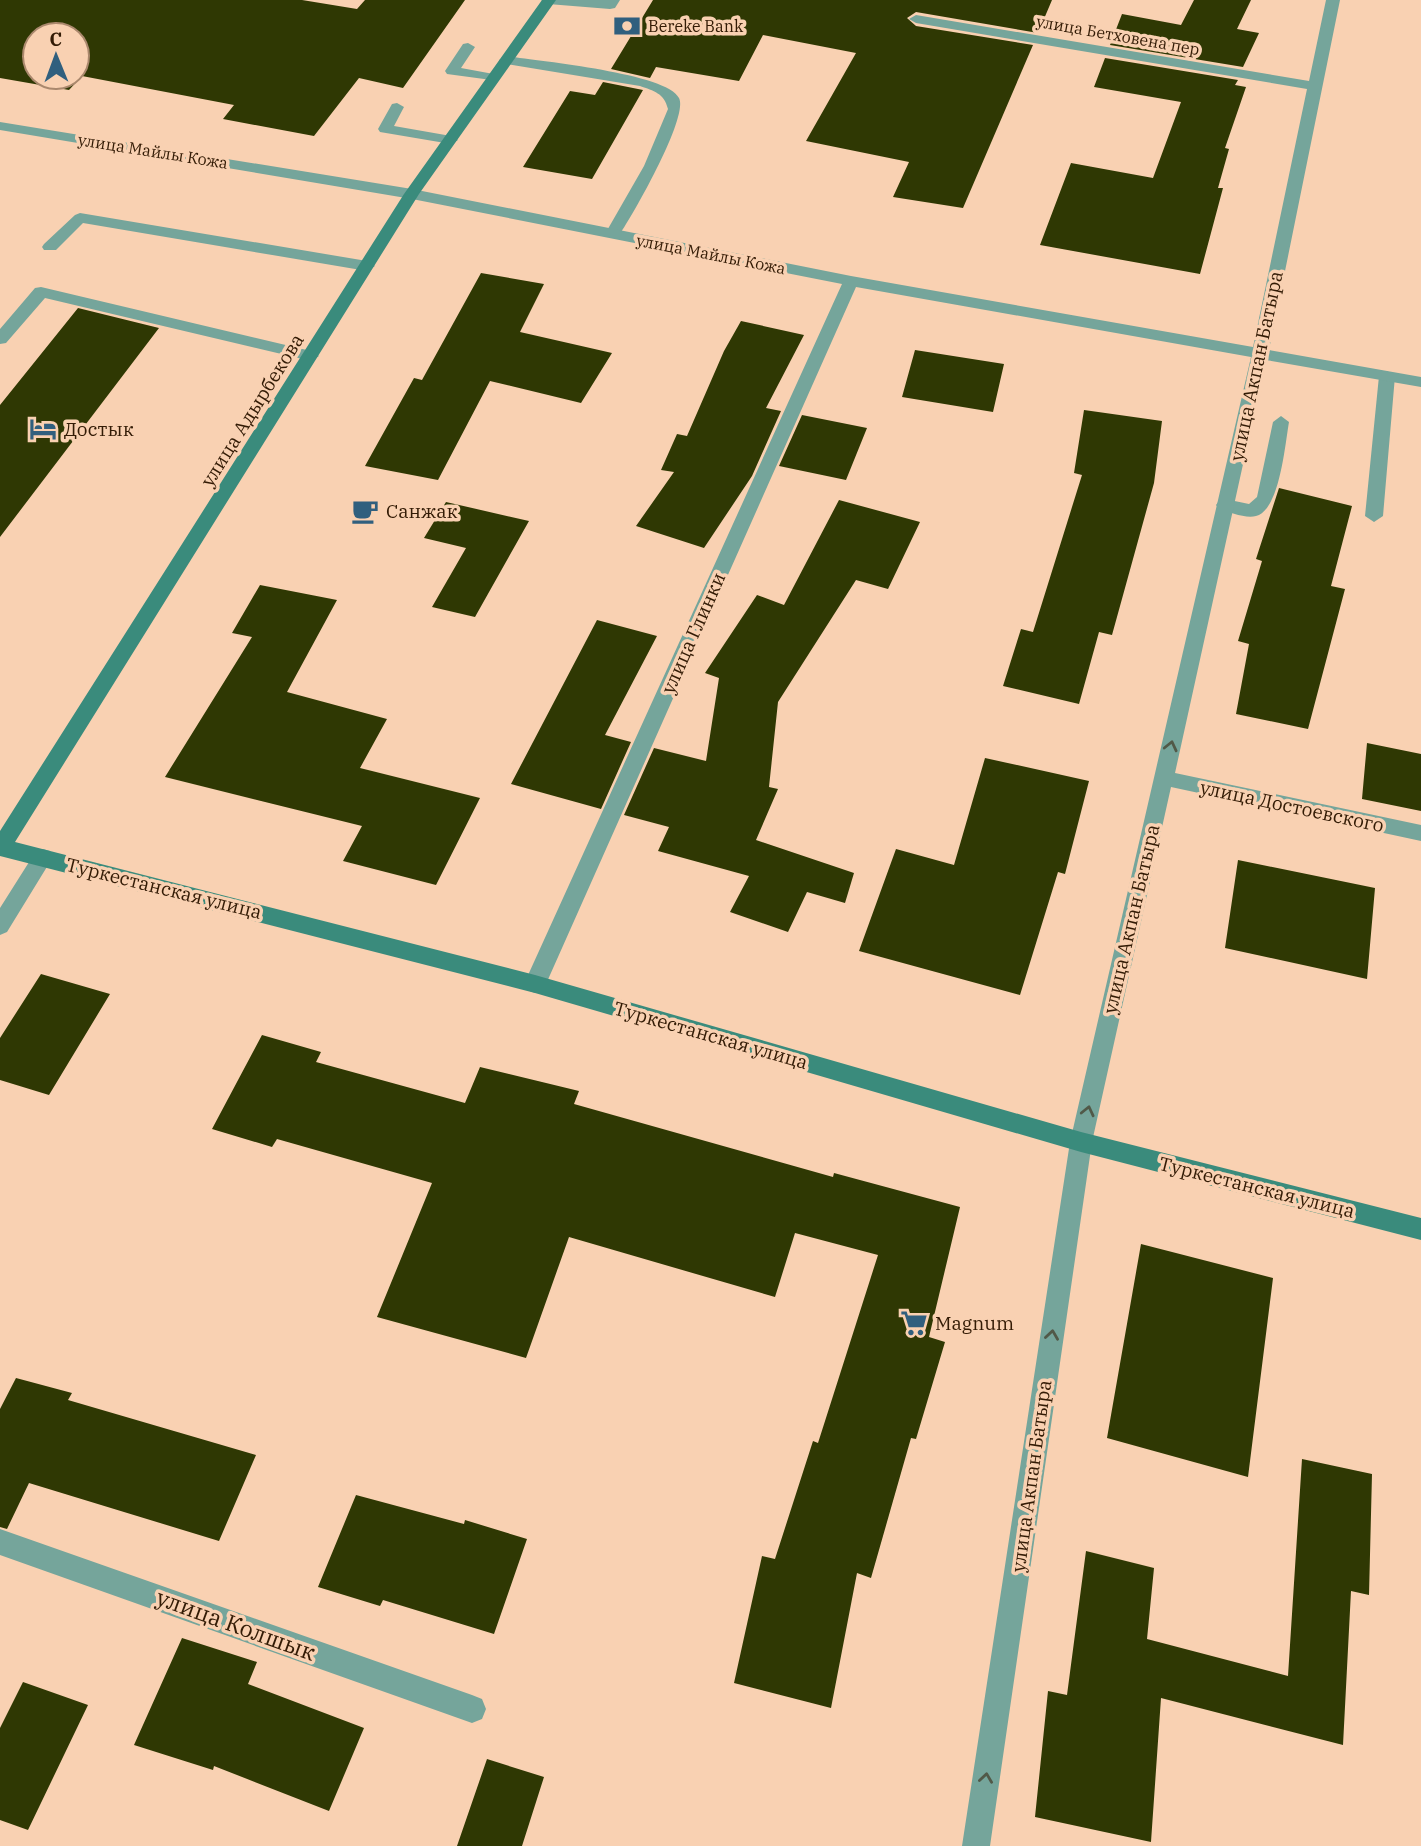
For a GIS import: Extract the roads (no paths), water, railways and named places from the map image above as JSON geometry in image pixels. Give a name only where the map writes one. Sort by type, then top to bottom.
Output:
[{"type":"main road","name":"улица Адырбекова","points":[[0,847],[412,194],[548,0]]},
{"type":"main road","name":"Туркестанская улица","points":[[0,847],[535,984],[1081,1142],[1421,1229]]},
{"type":"street","points":[[548,0],[610,5],[613,0]]},
{"type":"street","name":"улица Акпан Батыра","points":[[976,1846],[1081,1142],[1260,352],[1334,0]]},
{"type":"street","name":"улица Бетховена пер","points":[[916,19],[1314,86]]},
{"type":"street","points":[[468,47],[452,71],[494,78]]},
{"type":"street","points":[[506,60],[643,82],[664,90],[672,98],[675,109],[651,166],[613,234]]},
{"type":"street","points":[[397,107],[385,129],[450,140]]},
{"type":"street","name":"улица Майлы Кожа","points":[[0,126],[412,194],[851,281],[1421,382]]},
{"type":"street","points":[[50,247],[80,218],[367,266]]},
{"type":"street","name":"улица Глинки","points":[[535,984],[851,281]]},
{"type":"street","points":[[0,339],[41,292],[311,356]]},
{"type":"street","points":[[1374,516],[1387,376]]},
{"type":"street","points":[[1225,505],[1252,511],[1265,499],[1281,422]]},
{"type":"street","name":"улица Достоевского","points":[[1163,778],[1421,833]]},
{"type":"street","points":[[0,926],[43,857]]},
{"type":"street","name":"улица Колшык","points":[[0,1542],[472,1709]]},
{"type":"place","name":"Bereke Bank","points":[[627,26]]},
{"type":"place","name":"Достык","points":[[43,429]]},
{"type":"place","name":"Санжак","points":[[365,511]]},
{"type":"place","name":"Magnum","points":[[914,1323]]}]
